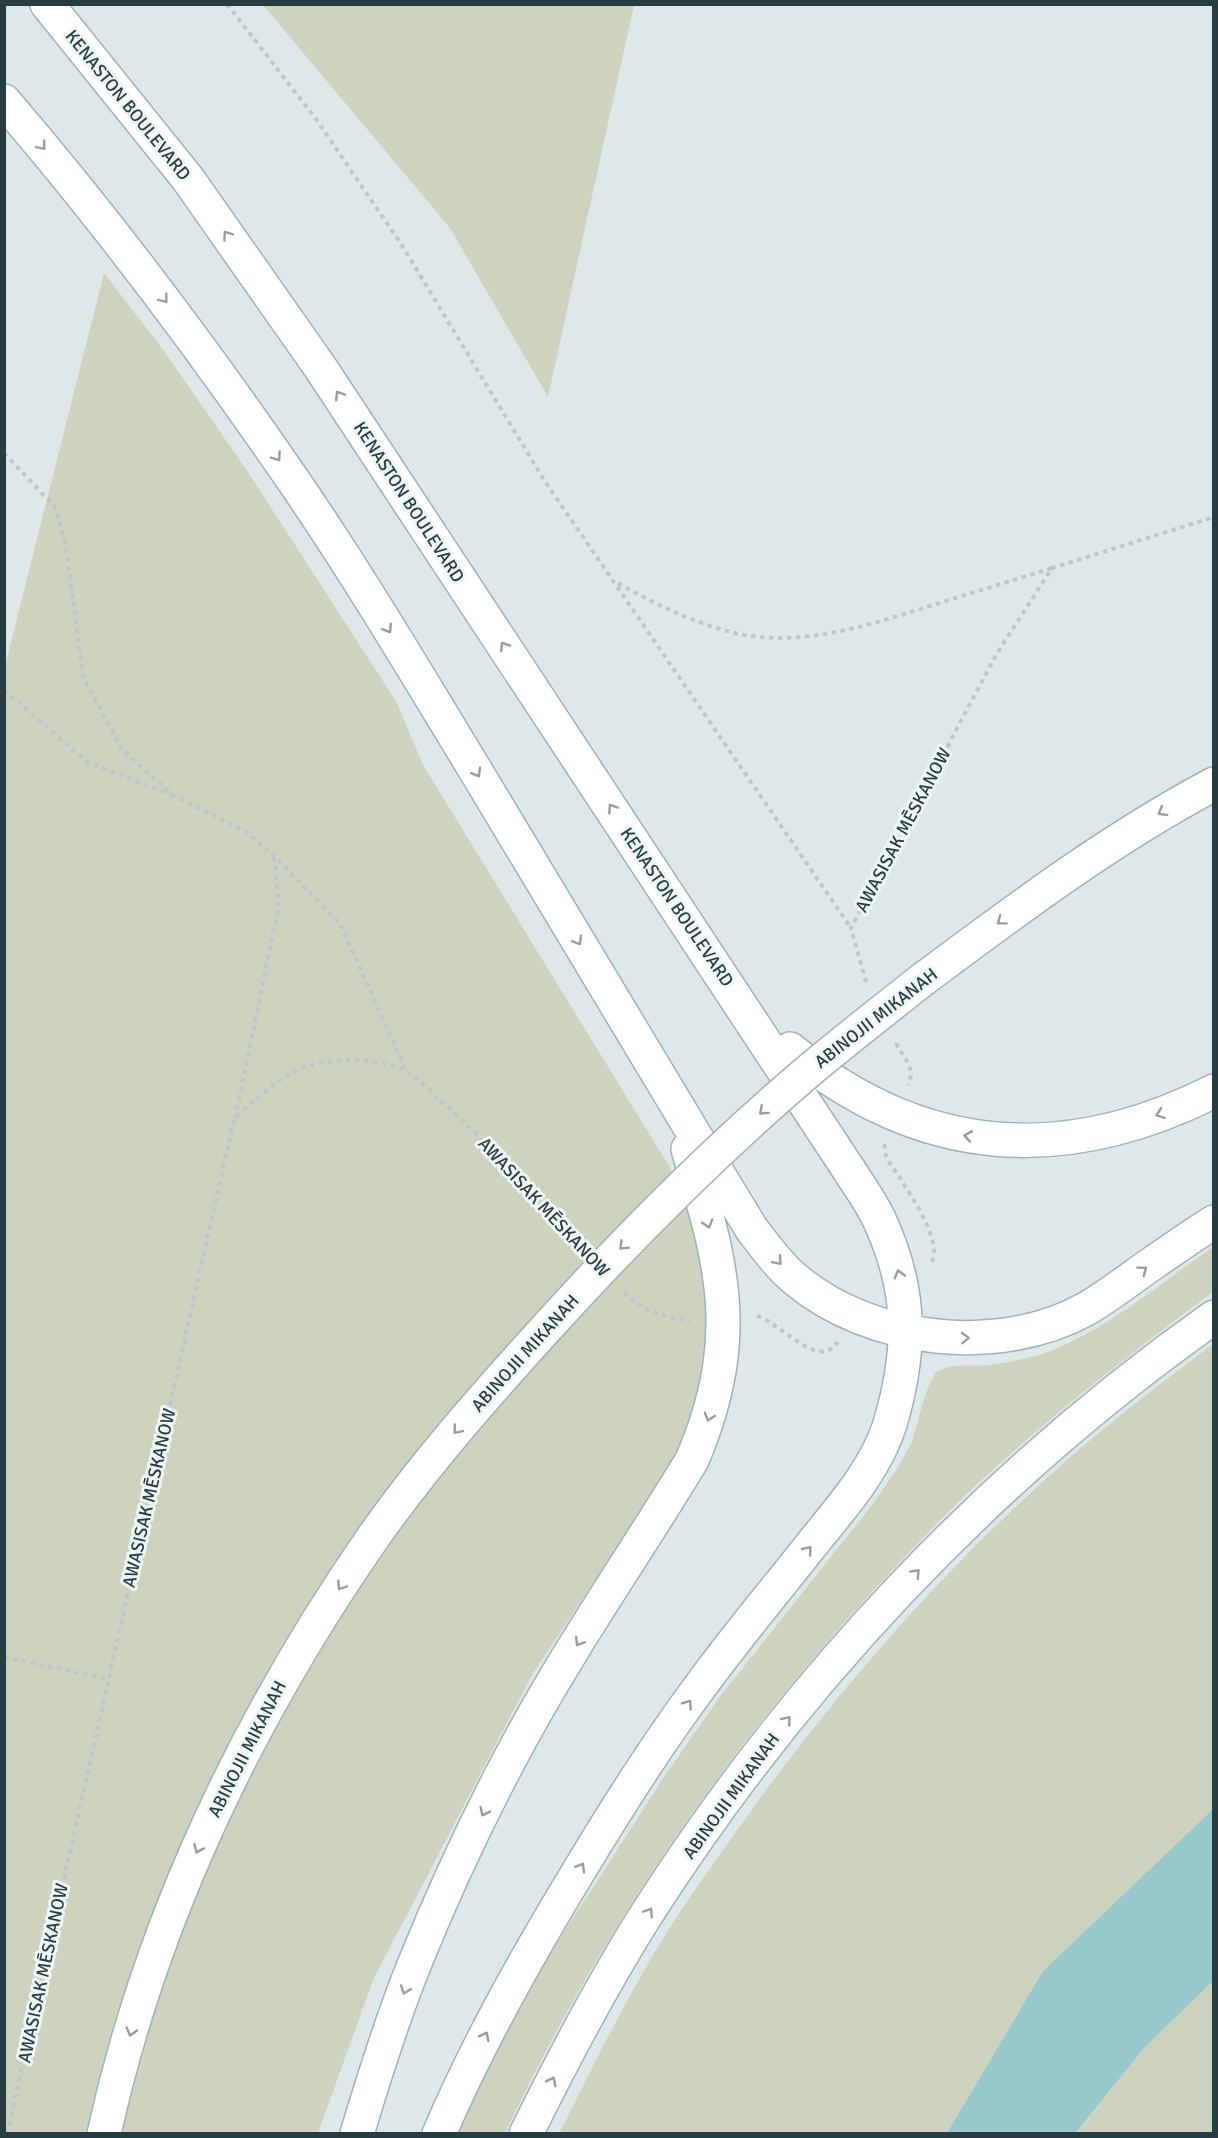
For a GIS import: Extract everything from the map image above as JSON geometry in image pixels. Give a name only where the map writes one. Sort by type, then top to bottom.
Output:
[{"type":"main road","name":"KENASTON BOULEVARD","points":[[47,4],[188,179],[320,367],[854,1176],[879,1218],[902,1286],[907,1332],[899,1390],[889,1427],[876,1456],[844,1504],[701,1685],[624,1797],[551,1917],[500,2007],[440,2133]]},
{"type":"main road","points":[[4,101],[75,186],[188,330],[294,482],[358,579],[453,733],[751,1227],[795,1279],[841,1308],[907,1332],[957,1338],[1003,1336],[1044,1326],[1085,1309],[1214,1222]]},
{"type":"main road","name":"ABINOJII MIKANAH","points":[[104,2133],[135,2018],[164,1934],[195,1854],[234,1769],[279,1684],[323,1612],[375,1535],[429,1464],[610,1258],[736,1135],[804,1074],[922,980],[1030,899],[1103,848],[1214,784]]},
{"type":"main road","points":[[748,1015],[807,1063],[868,1102],[896,1116],[949,1132],[979,1138],[1049,1140],[1086,1135],[1163,1113],[1214,1090]]},
{"type":"main road","points":[[357,2133],[382,2054],[414,1966],[454,1873],[495,1789],[525,1730],[692,1460],[706,1427],[719,1379],[723,1315],[716,1255],[677,1107]]},
{"type":"main road","name":"ABINOJII MIKANAH","points":[[526,2133],[600,1993],[647,1915],[750,1768],[804,1698],[924,1565],[993,1498],[1127,1382],[1214,1317]]},
{"type":"path","points":[[227,4],[316,119],[403,247],[544,480],[851,928]]},
{"type":"path","points":[[4,453],[55,507],[66,547],[83,676],[122,749],[174,796]]},
{"type":"path","points":[[615,581],[646,600],[680,616],[740,634],[780,638],[831,634],[871,624],[1214,517]]},
{"type":"path","name":"AWASISAK MĒSKANOW","points":[[871,992],[851,928],[996,655],[1052,568]]},
{"type":"path","points":[[4,690],[87,762],[174,796],[247,832],[274,856],[340,924],[406,1071]]},
{"type":"path","points":[[234,1119],[279,905],[274,856]]},
{"type":"path","points":[[894,1038],[909,1063],[912,1074],[884,1149],[886,1156],[917,1205],[934,1244],[935,1254],[929,1265],[902,1286]]},
{"type":"path","name":"AWASISAK MĒSKANOW","points":[[7,2133],[234,1119],[267,1089],[292,1072],[319,1062],[366,1059],[406,1071],[482,1140],[580,1245]]},
{"type":"path","name":"AWASISAK MĒSKANOW","points":[[620,1288],[638,1305],[669,1317],[691,1321],[723,1315],[759,1316],[781,1328],[807,1347],[821,1351],[832,1348],[866,1318]]},
{"type":"path","points":[[4,1658],[108,1679]]},
{"type":"green space","points":[[263,5],[634,5],[548,397],[450,228]]},
{"type":"green space","points":[[104,273],[164,351],[248,472],[397,703],[423,765],[669,1166],[689,1208],[704,1251],[711,1370],[687,1443],[533,1673],[374,1978],[318,2133],[5,2134],[4,670]]},
{"type":"green space","points":[[1213,1247],[1213,1292],[1091,1386],[975,1486],[881,1582],[799,1675],[703,1798],[617,1927],[577,1993],[505,2133],[457,2134],[501,2033],[545,1960],[664,1777],[719,1698],[872,1505],[897,1469],[912,1442],[926,1392],[935,1373],[947,1367],[1016,1361],[1065,1345],[1131,1306]]},
{"type":"green space","points":[[1213,1344],[1213,1809],[1043,1971],[947,2133],[559,2134],[624,2006],[675,1919],[774,1779],[851,1682],[933,1589],[1021,1502],[1103,1430]]},
{"type":"green space","points":[[1213,1981],[1213,2133],[1076,2134],[1144,2048]]},
{"type":"water","points":[[1213,1809],[1213,1981],[1144,2048],[1076,2133],[947,2133],[1043,1971]]}]
